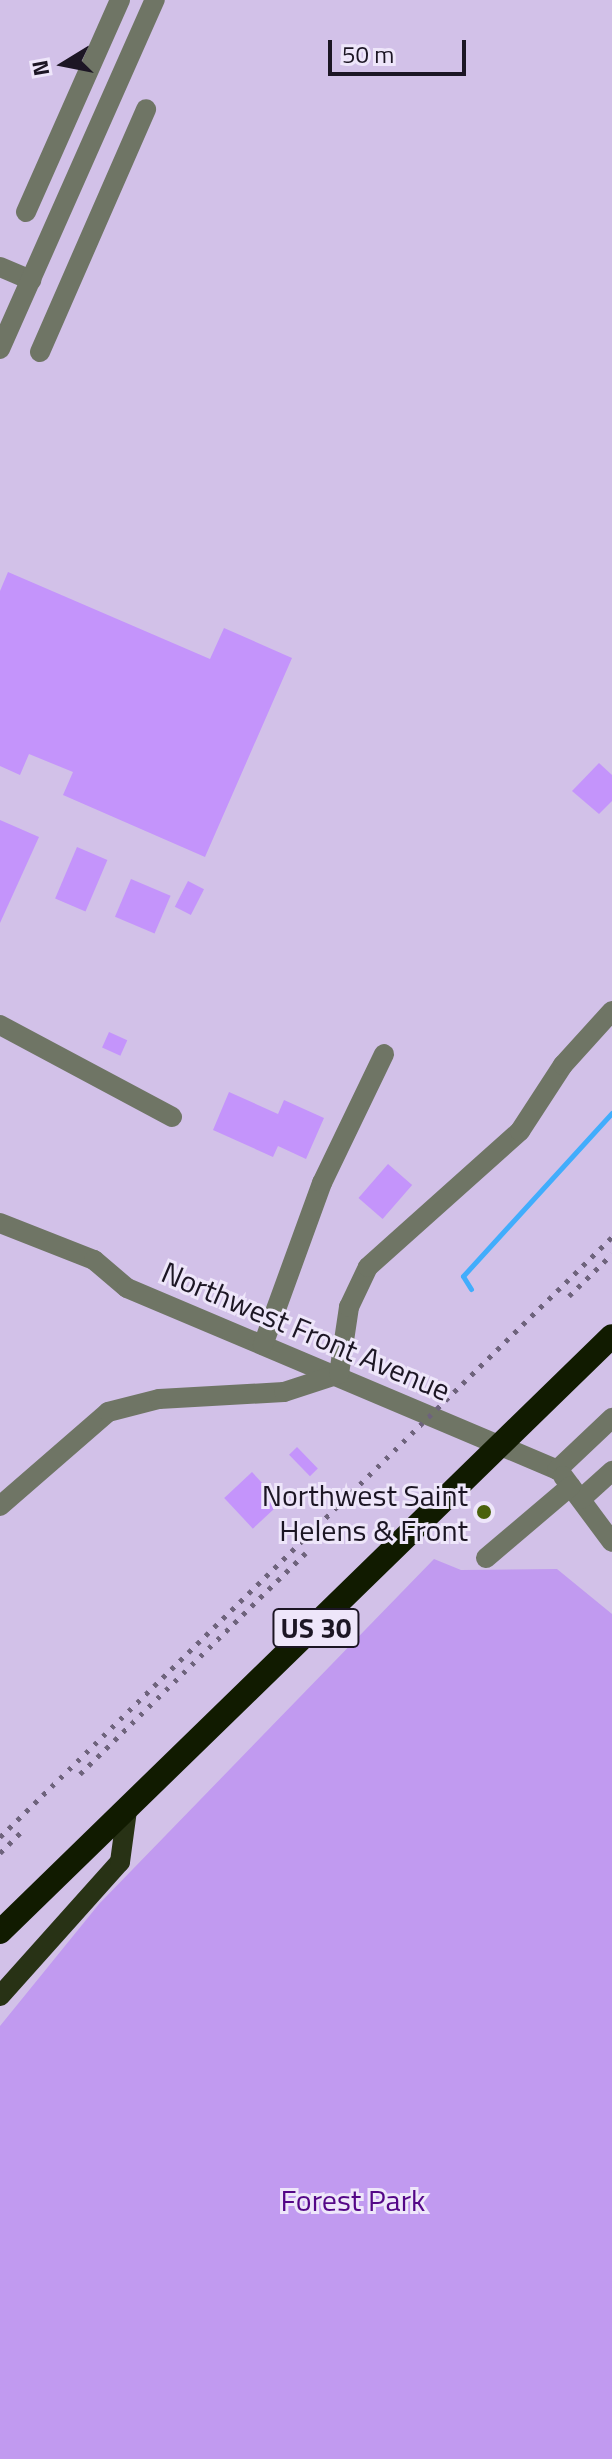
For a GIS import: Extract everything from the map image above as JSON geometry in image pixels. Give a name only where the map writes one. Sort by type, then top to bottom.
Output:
[{"type":"highway","name":"US 30","points":[[0,1932],[612,1336]]},
{"type":"main road","points":[[0,1996],[120,1862],[127,1810]]},
{"type":"lane","points":[[26,212],[120,0]]},
{"type":"lane","points":[[0,349],[5,322],[31,280],[155,0]]},
{"type":"lane","points":[[40,352],[146,109]]},
{"type":"lane","points":[[0,267],[31,280]]},
{"type":"lane","points":[[0,1506],[108,1412],[159,1399],[284,1392],[339,1374],[349,1307],[368,1267],[509,1142],[612,1011]]},
{"type":"lane","points":[[0,1025],[172,1117]]},
{"type":"lane","points":[[263,1345],[322,1183],[384,1054]]},
{"type":"lane","name":"Northwest Front Avenue","points":[[0,1223],[94,1260],[127,1288],[339,1374],[557,1470]]},
{"type":"lane","points":[[612,1418],[557,1470],[612,1542]]},
{"type":"lane","points":[[486,1558],[612,1471]]},
{"type":"green space","name":"Forest Park","points":[[434,1559],[461,1570],[557,1569],[612,1614],[612,2459],[0,2459],[0,2026],[99,1904]]},
{"type":"building","points":[[8,572],[210,659],[224,628],[292,658],[205,857],[63,795],[73,772],[29,754],[20,775],[0,766],[0,591]]},
{"type":"building","points":[[599,763],[612,775],[612,801],[599,814],[572,791]]},
{"type":"building","points":[[0,820],[39,837],[0,923]]},
{"type":"building","points":[[77,847],[107,860],[85,911],[55,899]]},
{"type":"building","points":[[131,879],[171,896],[155,934],[115,917]]},
{"type":"building","points":[[188,881],[204,889],[191,915],[175,907]]},
{"type":"building","points":[[109,1032],[127,1040],[120,1056],[102,1048]]},
{"type":"building","points":[[229,1092],[278,1114],[284,1100],[324,1118],[306,1159],[278,1146],[273,1157],[213,1130]]},
{"type":"building","points":[[388,1164],[412,1185],[383,1219],[358,1198]]},
{"type":"building","points":[[297,1447],[318,1469],[310,1476],[289,1455]]},
{"type":"building","points":[[252,1472],[281,1503],[253,1529],[224,1498]]},
{"type":"waterway","points":[[471,1289],[463,1276],[612,1113]]},
{"type":"railway","points":[[0,1837],[612,1237]]},
{"type":"railway","points":[[569,1296],[612,1254]]},
{"type":"railway","points":[[80,1774],[306,1553]]},
{"type":"railway","points":[[0,1853],[23,1830]]},
{"type":"place","name":"Northwest Saint Helens & Front","points":[[484,1512]]}]
